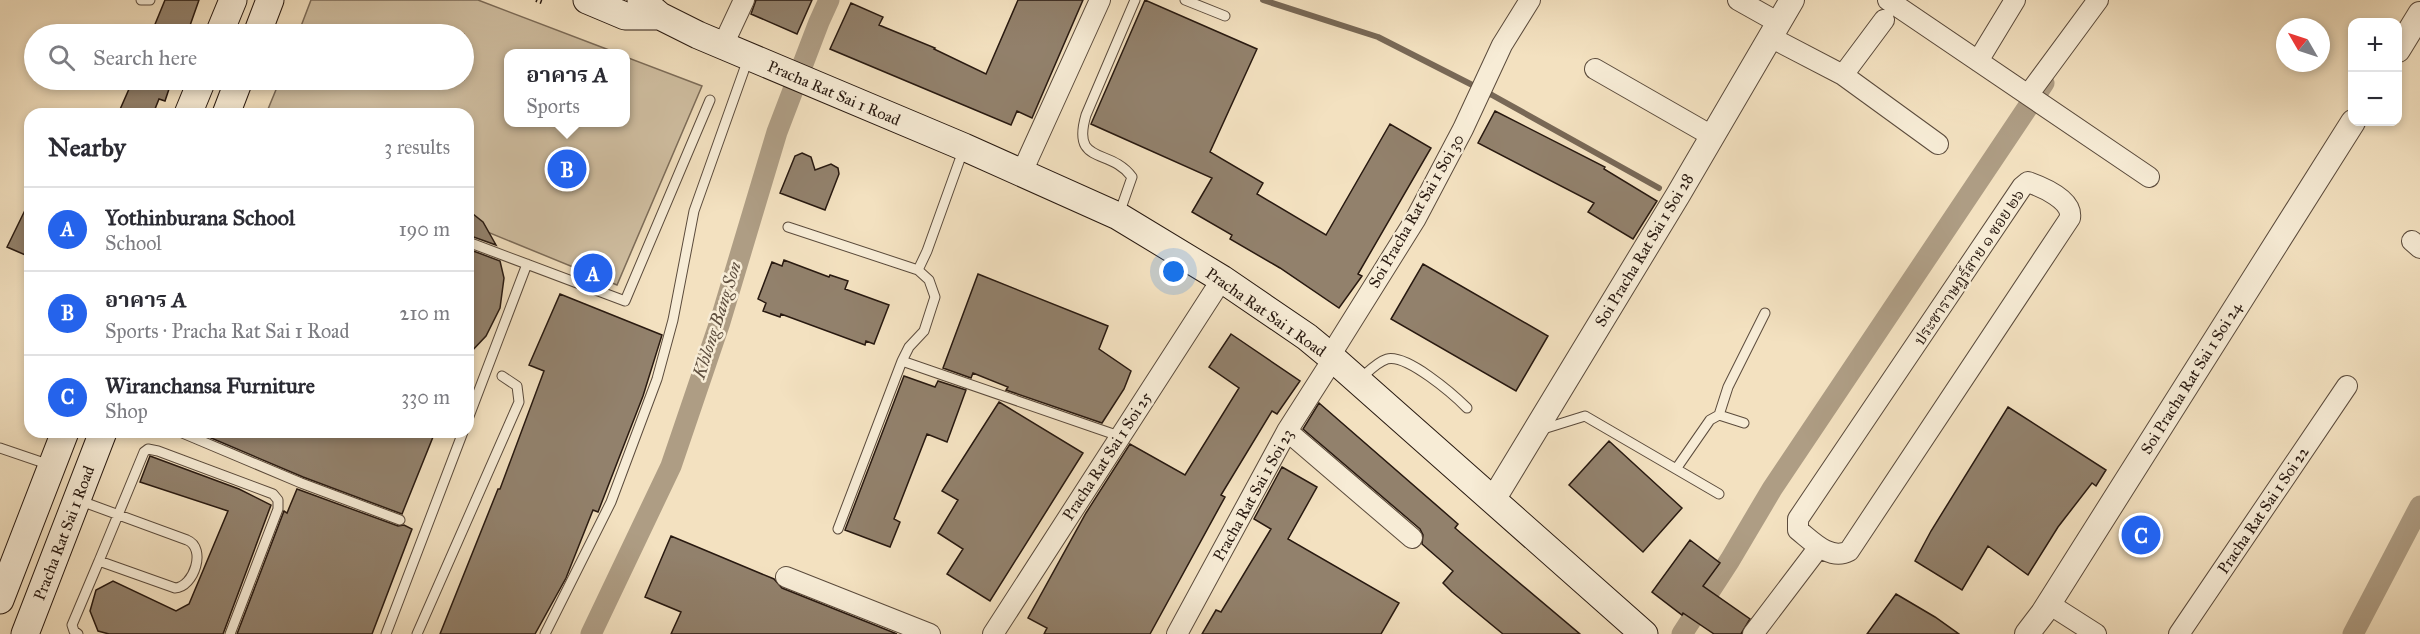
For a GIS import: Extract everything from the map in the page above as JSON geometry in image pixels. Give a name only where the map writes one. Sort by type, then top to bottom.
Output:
[{"type":"main road","points":[[223,24],[233,0]]},
{"type":"main road","points":[[261,24],[270,0]]},
{"type":"main road","name":"Pracha Rat Sai 1 Road","points":[[587,0],[625,16],[650,8],[723,45],[1022,172],[1118,216],[1222,279],[1307,337],[1644,634]]},
{"type":"main road","points":[[190,108],[198,90]]},
{"type":"main road","points":[[228,108],[235,90]]},
{"type":"main road","points":[[0,600],[63,438]]},
{"type":"main road","name":"Pracha Rat Sai 1 Road","points":[[26,634],[101,438]]},
{"type":"main road","points":[[50,471],[60,492],[79,493]]},
{"type":"main road","points":[[24,538],[39,531],[45,532],[50,535],[58,550]]},
{"type":"street","points":[[723,45],[744,0]]},
{"type":"street","points":[[1022,172],[1100,0]]},
{"type":"street","name":"Soi Pracha Rat Sai 1 Soi 30","points":[[1331,357],[1415,220],[1463,129],[1502,45],[1530,0]]},
{"type":"street","points":[[1738,0],[1775,31],[1844,75],[1938,144]]},
{"type":"street","name":"Soi Pracha Rat Sai 1 Soi 28","points":[[1493,500],[1792,0]]},
{"type":"street","points":[[1888,0],[2149,177]]},
{"type":"street","points":[[1978,61],[2015,0]]},
{"type":"street","points":[[2035,99],[2098,0]]},
{"type":"street","points":[[2402,42],[2420,14]]},
{"type":"street","points":[[1844,75],[1884,20]]},
{"type":"street","points":[[1595,69],[1712,136]]},
{"type":"street","name":"Soi Pracha Rat Sai 1 Soi 24","points":[[2027,634],[2049,604],[2350,126]]},
{"type":"street","name":"ประชาราษฎร์สาย ๑ ซอย ๒๖","points":[[2028,182],[2067,204],[2071,212],[2070,218],[1849,550],[1842,554],[1833,554],[1819,547],[1798,530],[1798,519],[2022,187],[2028,182]]},
{"type":"street","name":"Pracha Rat Sai 1 Soi 25","points":[[993,634],[1222,279]]},
{"type":"street","name":"Pracha Rat Sai 1 Soi 23","points":[[1177,634],[1287,431],[1331,357]]},
{"type":"street","name":"Pracha Rat Sai 1 Soi 22","points":[[2180,634],[2347,386]]},
{"type":"street","points":[[1287,431],[1412,538]]},
{"type":"street","points":[[1753,634],[1819,547]]},
{"type":"street","points":[[786,578],[930,634]]},
{"type":"street","points":[[2049,604],[2096,634]]},
{"type":"lane","points":[[141,0],[150,0]]},
{"type":"lane","points":[[1118,216],[1131,177],[1126,170],[1089,150],[1082,143],[1081,132],[1086,115],[1135,0]]},
{"type":"lane","points":[[1185,0],[1225,16]]},
{"type":"lane","points":[[545,634],[611,502],[657,379],[673,320],[694,211],[748,56]]},
{"type":"lane","points":[[474,244],[625,301],[710,100]]},
{"type":"lane","points":[[918,270],[964,147]]},
{"type":"lane","points":[[788,227],[918,270],[929,279],[935,297],[924,331],[909,347],[902,361],[838,529]]},
{"type":"lane","points":[[474,403],[527,264]]},
{"type":"lane","points":[[1676,470],[1710,420],[1719,415],[1728,387],[1764,313]]},
{"type":"lane","points":[[1358,381],[1379,363],[1389,359],[1402,360],[1467,408]]},
{"type":"lane","points":[[902,361],[1119,436]]},
{"type":"lane","points":[[417,634],[519,402],[517,386],[502,376]]},
{"type":"lane","points":[[1719,415],[1744,423]]},
{"type":"lane","points":[[1534,432],[1585,417],[1719,494]]},
{"type":"lane","points":[[194,438],[301,483],[400,520]]},
{"type":"lane","points":[[386,634],[461,438]]},
{"type":"lane","points":[[0,448],[50,471]]},
{"type":"lane","points":[[78,634],[72,625],[117,514],[144,452],[148,449],[276,497],[279,504],[278,509],[230,634]]},
{"type":"lane","points":[[79,493],[117,514],[192,542],[197,555],[194,570],[185,585],[175,588],[99,561]]},
{"type":"path","points":[[536,0],[544,3]]},
{"type":"shaded area","points":[[311,0],[478,0],[607,49],[504,49],[504,127],[630,127],[630,59],[702,86],[617,285],[474,226],[474,108],[268,108],[276,90],[474,90],[474,24],[302,24]]},
{"type":"building","points":[[165,0],[199,0],[191,24],[155,24]]},
{"type":"building","points":[[756,0],[812,0],[797,34],[751,14]]},
{"type":"building","points":[[1018,0],[1083,0],[1032,118],[1017,111],[1011,125],[830,49],[851,3],[883,17],[879,25],[935,48],[986,74]]},
{"type":"building","points":[[1145,0],[1257,49],[1210,152],[1263,183],[1257,194],[1326,235],[1390,124],[1431,148],[1358,274],[1362,276],[1339,308],[1280,268],[1230,239],[1232,235],[1192,212],[1212,178],[1091,124]]},
{"type":"building","points":[[129,90],[169,90],[165,101],[159,99],[155,108],[121,108]]},
{"type":"building","points":[[1495,111],[1605,167],[1604,169],[1657,201],[1633,239],[1588,212],[1594,203],[1478,143]]},
{"type":"building","points":[[802,153],[811,157],[815,170],[831,164],[838,168],[839,174],[825,210],[780,193],[795,156]]},
{"type":"building","points":[[24,212],[24,254],[7,247]]},
{"type":"building","points":[[474,215],[483,222],[496,245],[474,237]]},
{"type":"building","points":[[474,251],[500,261],[504,278],[500,308],[486,336],[474,349]]},
{"type":"building","points":[[784,260],[829,277],[830,275],[848,281],[845,289],[889,305],[874,344],[866,341],[865,345],[781,314],[780,317],[763,311],[766,303],[758,299],[772,262],[782,266]]},
{"type":"building","points":[[1423,264],[1548,336],[1516,391],[1391,319]]},
{"type":"building","points":[[978,274],[1108,326],[1099,349],[1131,371],[1124,389],[1102,423],[1006,390],[1008,387],[973,373],[971,378],[943,368]]},
{"type":"building","points":[[560,294],[662,335],[643,396],[598,512],[593,510],[566,578],[535,634],[440,634],[498,489],[500,489],[544,371],[529,365]]},
{"type":"building","points":[[1231,334],[1300,381],[1277,414],[1272,411],[1221,495],[1225,497],[1150,634],[1044,634],[1047,628],[1028,618],[1086,513],[1130,444],[1185,475],[1239,388],[1209,367]]},
{"type":"building","points":[[904,376],[935,387],[938,381],[966,390],[947,442],[927,434],[894,519],[900,522],[890,547],[845,530]]},
{"type":"building","points":[[999,402],[1083,453],[990,601],[947,574],[963,549],[938,533],[958,500],[942,491]]},
{"type":"building","points":[[1319,403],[1458,524],[1455,528],[1580,634],[1503,634],[1452,592],[1443,583],[1453,571],[1422,544],[1423,535],[1420,529],[1303,429]]},
{"type":"building","points":[[2008,407],[2106,470],[2096,486],[2092,483],[2058,527],[2028,575],[1988,546],[1962,590],[1915,561],[1931,531]]},
{"type":"building","points":[[211,438],[433,438],[402,514],[303,477]]},
{"type":"building","points":[[1609,441],[1682,508],[1643,552],[1569,485]]},
{"type":"building","points":[[150,456],[239,489],[271,505],[223,634],[109,634],[98,631],[90,611],[96,590],[113,581],[176,611],[189,604],[228,511],[140,482]]},
{"type":"building","points":[[1282,467],[1317,487],[1288,539],[1399,603],[1381,634],[1202,634],[1216,610],[1221,612],[1271,529],[1254,519]]},
{"type":"building","points":[[297,489],[412,529],[372,634],[237,634],[284,511],[287,513]]},
{"type":"building","points":[[671,536],[774,579],[782,588],[897,634],[671,634],[681,612],[645,597]]},
{"type":"building","points":[[1690,540],[1720,563],[1703,586],[1750,619],[1741,634],[1714,634],[1683,613],[1682,615],[1652,592]]},
{"type":"building","points":[[1896,594],[1935,617],[1959,634],[1867,634]]},
{"type":"waterway","name":"Khlong Bang Son","points":[[591,634],[671,466],[720,322],[777,132],[829,0]]},
{"type":"waterway","points":[[1263,0],[1378,37],[1492,95],[1659,188]]},
{"type":"waterway","points":[[1682,634],[1772,489],[2044,83]]},
{"type":"waterway","points":[[2353,634],[2420,506]]},
{"type":"place","name":"อาคาร A","points":[[567,169]]},
{"type":"place","name":"Yothinburana School","points":[[593,273]]},
{"type":"place","name":"Wiranchansa Furniture","points":[[2141,535]]}]
